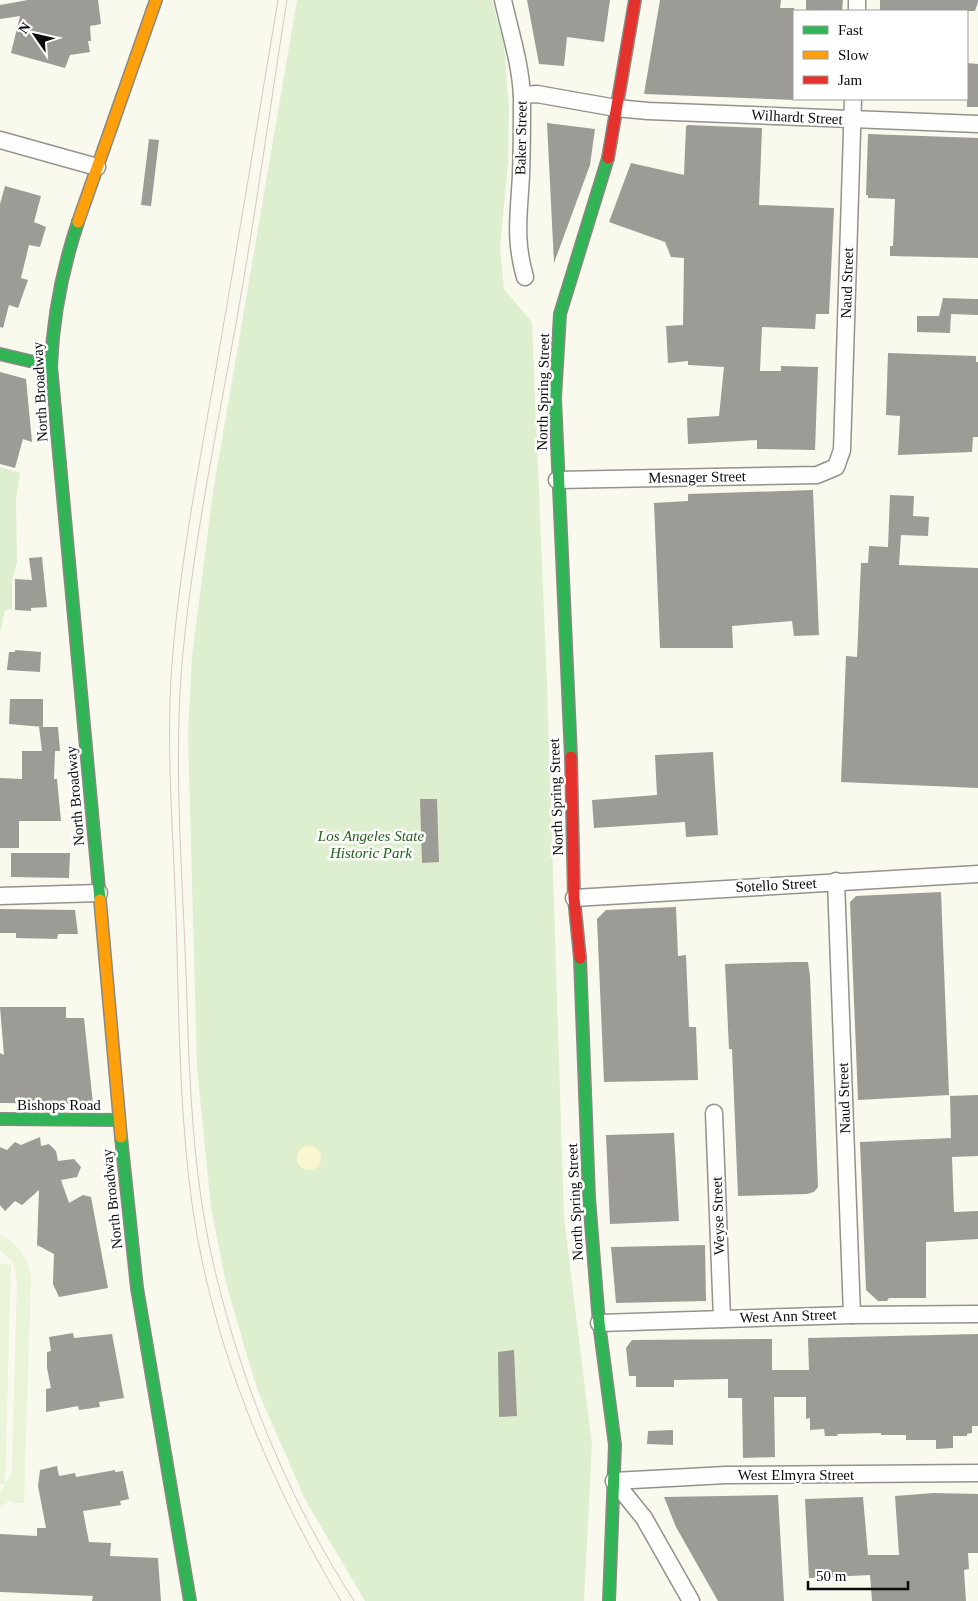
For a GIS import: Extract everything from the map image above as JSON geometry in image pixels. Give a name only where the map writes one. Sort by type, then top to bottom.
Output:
[{"type":"main road","name":"North Broadway","points":[[156,0],[63,269],[53,321],[51,366],[119,1120],[137,1288],[190,1601]]},
{"type":"main road","name":"North Spring Street","points":[[609,1601],[615,1445],[599,1323],[589,1198],[580,949],[574,898],[571,763],[554,398],[560,314],[603,176],[635,0]]},
{"type":"main road","points":[[0,354],[51,366]]},
{"type":"main road","name":"Bishops Road","points":[[0,1119],[119,1120]]},
{"type":"street","name":"Baker Street","points":[[502,0],[517,59],[522,95],[521,172],[517,235],[519,254],[525,278]]},
{"type":"street","name":"Wilhardt Street","points":[[522,95],[537,94],[616,108],[852,120],[978,124]]},
{"type":"street","name":"Naud Street","points":[[836,467],[842,450],[853,100]]},
{"type":"street","points":[[0,140],[97,167]]},
{"type":"street","name":"Mesnager Street","points":[[557,480],[818,475],[836,467]]},
{"type":"street","name":"Sotello Street","points":[[574,898],[978,874]]},
{"type":"street","name":"Naud Street","points":[[836,881],[852,1314]]},
{"type":"street","points":[[0,896],[99,893]]},
{"type":"street","name":"Weyse Street","points":[[714,1113],[722,1318]]},
{"type":"street","name":"West Ann Street","points":[[599,1323],[852,1314],[978,1314]]},
{"type":"street","name":"West Elmyra Street","points":[[614,1481],[726,1475],[978,1473]]},
{"type":"street","points":[[614,1481],[644,1518],[691,1601]]},
{"type":"green space","name":"Los Angeles State Historic Park","points":[[297,0],[492,0],[504,45],[509,107],[508,164],[500,247],[504,289],[532,322],[547,684],[564,1217],[592,1445],[584,1601],[365,1601],[306,1501],[259,1394],[226,1283],[211,1208],[197,1068],[188,734],[192,656],[213,492]]},
{"type":"green space","points":[[0,467],[20,473],[16,500],[17,563],[12,580],[12,609],[5,610],[0,633]]},
{"type":"green space","points":[[0,1234],[12,1242],[25,1257],[31,1278],[24,1503],[11,1503],[11,1499],[0,1508],[0,1492],[10,1476],[12,1467],[17,1280],[12,1261],[0,1250]]},
{"type":"green space","points":[[0,1264],[11,1264],[5,1484],[0,1484]]},
{"type":"sand","points":[[309,1146],[317,1150],[321,1158],[317,1166],[309,1170],[301,1166],[297,1158],[301,1150]]},
{"type":"building","points":[[28,0],[98,0],[101,24],[90,26],[91,41],[88,41],[90,52],[70,55],[65,68],[11,53],[20,16],[0,19],[0,5]]},
{"type":"building","points":[[527,0],[610,0],[604,42],[567,37],[564,66],[539,64]]},
{"type":"building","points":[[660,0],[781,0],[780,8],[794,8],[793,100],[644,94]]},
{"type":"building","points":[[806,0],[843,0],[842,10],[806,10]]},
{"type":"building","points":[[880,0],[978,0],[975,11],[880,10]]},
{"type":"building","points":[[968,63],[978,64],[978,107],[967,107]]},
{"type":"building","points":[[547,123],[595,129],[590,165],[554,263]]},
{"type":"building","points":[[686,126],[762,128],[759,205],[834,208],[829,314],[816,314],[815,329],[762,327],[760,371],[781,371],[781,366],[818,367],[815,450],[757,449],[757,440],[688,444],[687,418],[719,416],[724,367],[688,365],[688,361],[668,363],[666,326],[683,325],[684,258],[671,257],[665,242],[609,222],[631,163],[684,175]]},
{"type":"building","points":[[868,134],[978,138],[978,258],[890,256],[890,246],[893,246],[895,199],[868,198],[868,195],[866,195]]},
{"type":"building","points":[[149,139],[159,140],[151,206],[141,205]]},
{"type":"building","points":[[5,186],[41,196],[34,222],[46,227],[40,247],[29,245],[21,278],[28,280],[18,308],[9,305],[3,328],[0,327],[0,204]]},
{"type":"building","points":[[943,298],[978,299],[978,315],[951,314],[950,333],[917,332],[917,316],[939,316]]},
{"type":"building","points":[[888,353],[976,356],[976,362],[978,362],[978,437],[973,437],[972,452],[898,455],[900,416],[886,415]]},
{"type":"building","points":[[0,372],[26,379],[32,442],[23,439],[15,468],[0,464]]},
{"type":"building","points":[[813,490],[819,635],[794,636],[792,621],[732,626],[733,648],[660,648],[654,503],[688,501],[688,494]]},
{"type":"building","points":[[890,495],[914,496],[913,516],[929,517],[928,536],[901,535],[899,565],[978,568],[978,788],[841,782],[846,656],[857,657],[861,563],[868,563],[869,546],[888,547]]},
{"type":"building","points":[[42,557],[47,607],[31,608],[31,611],[15,610],[15,579],[32,580],[29,558]]},
{"type":"building","points":[[15,650],[41,652],[40,672],[7,670],[9,652],[15,652]]},
{"type":"building","points":[[10,699],[43,699],[43,727],[9,724]]},
{"type":"building","points":[[39,727],[58,727],[60,751],[55,751],[54,779],[57,779],[61,821],[19,821],[19,848],[0,848],[0,778],[22,779],[22,751],[42,751]]},
{"type":"building","points":[[713,752],[718,835],[686,837],[685,822],[594,828],[592,800],[657,795],[655,755]]},
{"type":"building","points":[[420,799],[437,799],[439,862],[422,863]]},
{"type":"building","points":[[11,853],[70,853],[69,878],[11,877]]},
{"type":"building","points":[[941,892],[949,1095],[858,1100],[850,902],[856,896]]},
{"type":"building","points":[[676,907],[678,956],[686,955],[689,1027],[696,1027],[698,1080],[604,1082],[597,919],[606,910]]},
{"type":"building","points":[[0,909],[75,910],[78,934],[58,934],[57,939],[16,938],[16,933],[0,933]]},
{"type":"building","points":[[808,962],[818,1187],[814,1192],[807,1194],[738,1196],[732,1049],[729,1049],[725,964]]},
{"type":"building","points":[[0,1007],[66,1007],[66,1018],[84,1018],[93,1104],[0,1103],[0,1053],[4,1055]]},
{"type":"building","points":[[978,1095],[978,1156],[952,1157],[954,1212],[978,1211],[978,1239],[926,1242],[926,1298],[889,1298],[887,1301],[878,1301],[866,1290],[860,1142],[951,1138],[950,1096]]},
{"type":"building","points":[[674,1133],[679,1221],[610,1224],[606,1135]]},
{"type":"building","points":[[40,1137],[41,1146],[49,1144],[56,1151],[58,1161],[74,1159],[81,1167],[77,1177],[61,1180],[69,1203],[83,1195],[91,1197],[108,1288],[59,1297],[53,1284],[54,1254],[37,1245],[39,1190],[22,1205],[15,1201],[5,1211],[0,1205],[0,1147],[7,1150],[15,1142],[21,1145]]},
{"type":"building","points":[[705,1245],[706,1301],[616,1303],[611,1247]]},
{"type":"building","points":[[73,1333],[74,1338],[112,1334],[124,1398],[99,1402],[100,1407],[79,1410],[78,1406],[46,1412],[46,1389],[51,1388],[47,1368],[47,1352],[51,1351],[49,1337]]},
{"type":"building","points":[[978,1334],[978,1426],[972,1426],[972,1433],[967,1434],[967,1436],[953,1436],[953,1448],[936,1449],[936,1440],[906,1440],[906,1435],[881,1435],[881,1433],[825,1436],[824,1429],[810,1430],[810,1418],[806,1419],[806,1397],[774,1397],[775,1457],[743,1458],[742,1398],[728,1398],[728,1379],[674,1380],[674,1387],[636,1387],[636,1376],[629,1376],[626,1348],[632,1340],[772,1339],[772,1370],[809,1370],[808,1338]]},
{"type":"building","points":[[514,1350],[517,1416],[499,1417],[498,1352]]},
{"type":"building","points":[[673,1430],[673,1445],[647,1444],[648,1431]]},
{"type":"building","points":[[57,1466],[59,1476],[75,1473],[76,1477],[115,1470],[115,1472],[123,1471],[129,1499],[120,1501],[121,1505],[83,1511],[89,1542],[111,1543],[110,1556],[158,1558],[161,1601],[92,1601],[93,1596],[0,1592],[0,1534],[37,1536],[37,1528],[46,1528],[38,1486],[40,1470]]},
{"type":"building","points":[[934,1493],[978,1494],[978,1553],[968,1553],[969,1569],[964,1570],[966,1601],[872,1601],[870,1575],[809,1578],[805,1499],[863,1497],[868,1555],[899,1555],[895,1496]]},
{"type":"building","points":[[778,1495],[784,1601],[718,1601],[676,1527],[664,1497]]},
{"type":"tram line","points":[[278,0],[191,512],[176,616],[171,684],[170,750],[180,1063],[188,1174],[193,1211],[202,1263],[215,1314],[230,1364],[268,1462],[290,1509],[341,1601]]},
{"type":"tram line","points":[[287,0],[244,278],[193,568],[183,652],[178,772],[188,1041],[198,1177],[209,1244],[233,1338],[248,1384],[284,1474],[329,1560],[354,1601]]},
{"type":"traffic: fast","points":[[571,757],[555,398],[560,314],[608,158]]},
{"type":"traffic: fast","points":[[78,222],[59,293],[51,366],[100,900]]},
{"type":"traffic: fast","points":[[0,354],[51,366]]},
{"type":"traffic: fast","points":[[580,958],[589,1198],[599,1323],[615,1445],[609,1601]]},
{"type":"traffic: fast","points":[[0,1119],[119,1120]]},
{"type":"traffic: fast","points":[[121,1137],[137,1288],[190,1601]]},
{"type":"traffic: slow","points":[[78,222],[156,0]]},
{"type":"traffic: slow","points":[[100,900],[121,1137]]},
{"type":"traffic: jam","points":[[608,158],[635,0]]},
{"type":"traffic: jam","points":[[571,757],[574,898],[580,958]]}]
